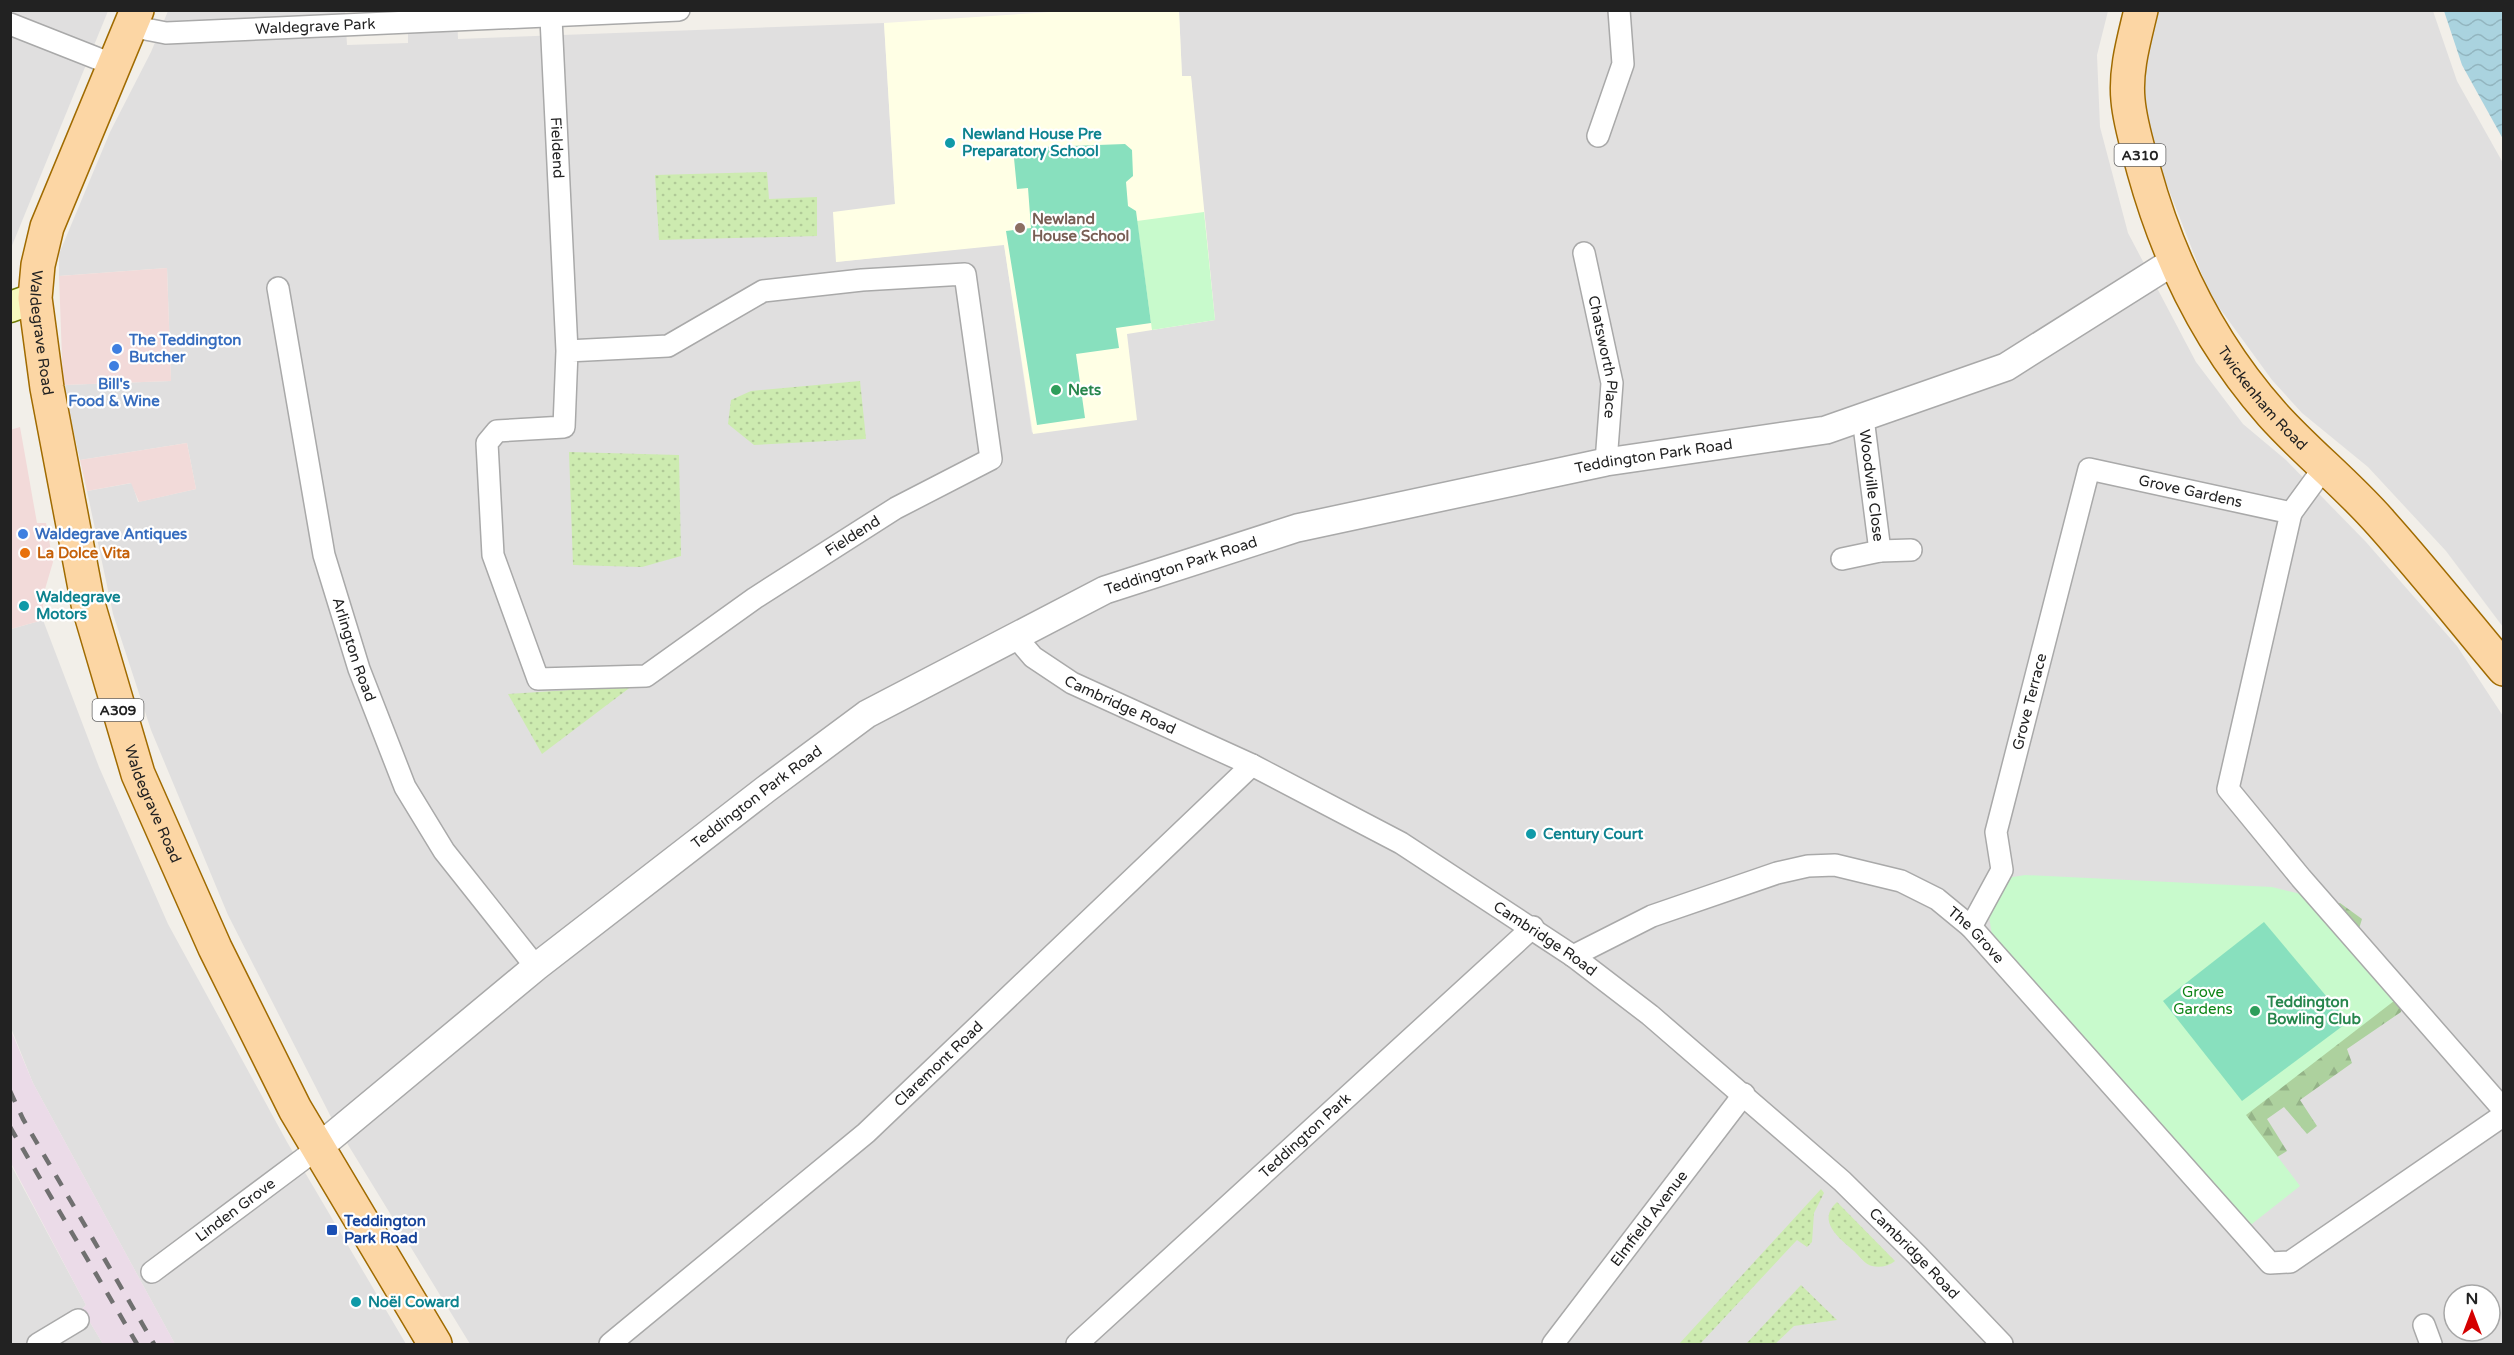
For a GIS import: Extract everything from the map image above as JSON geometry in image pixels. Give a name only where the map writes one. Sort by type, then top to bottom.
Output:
[{"type":"main road","name":"Twickenham Road","points":[[2141,10],[2128,69],[2128,99],[2133,132],[2151,197],[2174,261],[2193,301],[2240,375],[2273,415],[2382,523],[2504,669]]},
{"type":"main road","name":"Waldegrave Road","points":[[133,18],[47,227],[38,265],[23,303],[47,388],[88,604],[138,774],[215,948],[295,1109],[435,1344]]},
{"type":"street","name":"Waldegrave Park","points":[[133,18],[166,33],[551,18],[679,10]]},
{"type":"street","points":[[1598,136],[1623,64],[1619,10]]},
{"type":"street","name":"Fieldend","points":[[551,18],[567,351],[564,427],[497,431],[487,443],[493,555],[538,679],[646,676],[755,598],[896,508],[991,459],[965,274],[862,280],[763,291],[668,346],[567,351]]},
{"type":"street","points":[[10,24],[114,65]]},
{"type":"street","name":"Chatsworth Place","points":[[1584,253],[1612,383],[1606,462]]},
{"type":"street","name":"Teddington Park Road","points":[[318,1148],[536,967],[867,714],[1105,590],[1297,528],[1606,462],[1826,430],[2006,366],[2174,261]]},
{"type":"street","name":"Arlington Road","points":[[278,288],[324,555],[359,669],[405,787],[444,851],[536,967]]},
{"type":"street","name":"Woodville Close","points":[[1863,417],[1880,551]]},
{"type":"street","points":[[2291,513],[2326,465]]},
{"type":"street","name":"Grove Gardens","points":[[2089,469],[2291,513]]},
{"type":"street","name":"Grove Terrace","points":[[1971,927],[2002,870],[1996,832],[2089,469]]},
{"type":"street","name":"The Grove","points":[[1574,956],[1652,916],[1777,873],[1808,866],[1835,865],[1901,881],[1937,899],[1971,927],[2270,1263],[2290,1262],[2501,1117],[2503,1109],[2301,878],[2228,789],[2291,513]]},
{"type":"street","name":"Woodville Close","points":[[1842,559],[1880,551],[1911,550]]},
{"type":"street","name":"Cambridge Road","points":[[1016,637],[1032,657],[1072,683],[1252,765],[1401,843],[1533,927],[1574,956],[1650,1015],[1850,1188],[2002,1344]]},
{"type":"street","name":"Claremont Road","points":[[610,1344],[866,1132],[1252,765]]},
{"type":"street","name":"Teddington Park","points":[[1092,1340],[1533,927]]},
{"type":"street","name":"Elmfield Avenue","points":[[1553,1344],[1743,1094]]},
{"type":"street","name":"Linden Grove","points":[[152,1272],[318,1148]]},
{"type":"street","points":[[38,1344],[78,1320]]},
{"type":"shaded area","points":[[408,10],[457,11],[458,39],[884,23],[895,204],[836,262],[1004,244],[1032,433],[1127,333],[1195,125],[1191,77],[1182,77],[1179,11],[2108,11],[2097,55],[2100,127],[2128,233],[2196,362],[2243,424],[2286,460],[2366,542],[2457,646],[2503,716],[2503,1344],[470,1344],[331,1117],[228,915],[151,730],[113,614],[87,491],[132,483],[138,502],[196,489],[187,443],[80,460],[63,385],[171,381],[167,268],[59,276],[59,254],[110,132],[151,52],[168,11],[345,11],[347,45],[408,43]]},
{"type":"shaded area","points":[[11,11],[108,11],[11,248]]},
{"type":"shaded area","name":"Newland House School","points":[[1066,11],[1179,11],[1182,76],[1191,76],[1215,320],[1127,334],[1137,420],[1033,434],[1004,245],[836,262],[833,212],[895,204],[884,23]]},
{"type":"shaded area","points":[[2158,11],[2433,11],[2457,81],[2503,163],[2503,627],[2446,551],[2368,467],[2302,413],[2272,380],[2210,295],[2165,180],[2145,121],[2143,96],[2146,56]]},
{"type":"shaded area","points":[[167,268],[171,381],[63,385],[59,276]]},
{"type":"shaded area","points":[[20,427],[37,523],[46,523],[53,562],[43,596],[43,620],[11,629],[10,430]]},
{"type":"shaded area","points":[[187,443],[196,489],[139,502],[131,483],[87,491],[80,460]]},
{"type":"shaded area","points":[[43,620],[99,767],[168,924],[287,1142],[406,1344],[175,1344],[33,1083],[11,1028],[11,629]]},
{"type":"shaded area","points":[[10,1028],[33,1083],[175,1344],[103,1344],[82,1309],[86,1305],[11,1163]]},
{"type":"shaded area","points":[[10,1163],[86,1305],[82,1309],[103,1344],[11,1344]]},
{"type":"green space","points":[[1125,144],[1132,150],[1133,176],[1126,182],[1128,206],[1136,211],[1151,323],[1116,328],[1119,348],[1076,354],[1085,418],[1037,425],[1006,231],[1031,228],[1028,188],[1017,189],[1013,148]]},
{"type":"green space","points":[[767,172],[769,199],[817,197],[817,236],[659,240],[655,175]]},
{"type":"green space","points":[[1204,212],[1215,320],[1152,330],[1137,221]]},
{"type":"green space","points":[[860,381],[866,439],[754,445],[728,424],[731,400],[751,391]]},
{"type":"green space","points":[[569,452],[679,455],[681,556],[642,567],[573,565]]},
{"type":"green space","points":[[632,686],[542,754],[508,694]]},
{"type":"green space","name":"Grove Gardens","points":[[2025,875],[2272,887],[2305,895],[2394,1001],[2246,1115],[2300,1186],[2248,1227],[1992,936],[1989,916],[2007,878]]},
{"type":"green space","points":[[2340,903],[2362,919],[2358,932],[2399,994],[2401,1012],[2347,1049],[2352,1063],[2300,1100],[2317,1126],[2307,1134],[2284,1107],[2267,1119],[2287,1151],[2274,1159],[2238,1106],[2283,909]]},
{"type":"green space","name":"Teddington Bowling Club","points":[[2264,922],[2348,1022],[2242,1101],[2163,1001]]},
{"type":"green space","points":[[1821,1189],[1824,1193],[1814,1213],[1812,1242],[1807,1247],[1797,1240],[1700,1344],[1679,1344]]},
{"type":"green space","points":[[1837,1202],[1895,1261],[1878,1267],[1870,1265],[1836,1235],[1829,1222],[1829,1216]]},
{"type":"green space","points":[[1801,1285],[1837,1320],[1794,1326],[1775,1344],[1746,1344]]},
{"type":"water","points":[[2444,11],[2503,11],[2503,139],[2462,65]]},
{"type":"railway","points":[[10,1091],[23,1119],[154,1344]]},
{"type":"railway","points":[[10,1127],[137,1344]]},
{"type":"place","name":"Newland House Pre Preparatory School","points":[[950,143]]},
{"type":"place","name":"Newland House School","points":[[1020,228]]},
{"type":"place","name":"The Teddington Butcher","points":[[117,349]]},
{"type":"place","name":"Bill's Food & Wine","points":[[114,366]]},
{"type":"place","name":"Nets","points":[[1056,390]]},
{"type":"place","name":"Waldegrave Antiques","points":[[23,534]]},
{"type":"place","name":"La Dolce Vita","points":[[25,553]]},
{"type":"place","name":"Waldegrave Motors","points":[[24,606]]},
{"type":"place","name":"Century Court","points":[[1531,834]]},
{"type":"place","name":"Teddington Bowling Club","points":[[2255,1011]]},
{"type":"place","name":"Teddington Park Road","points":[[332,1230]]},
{"type":"place","name":"Noël Coward","points":[[356,1302]]}]
